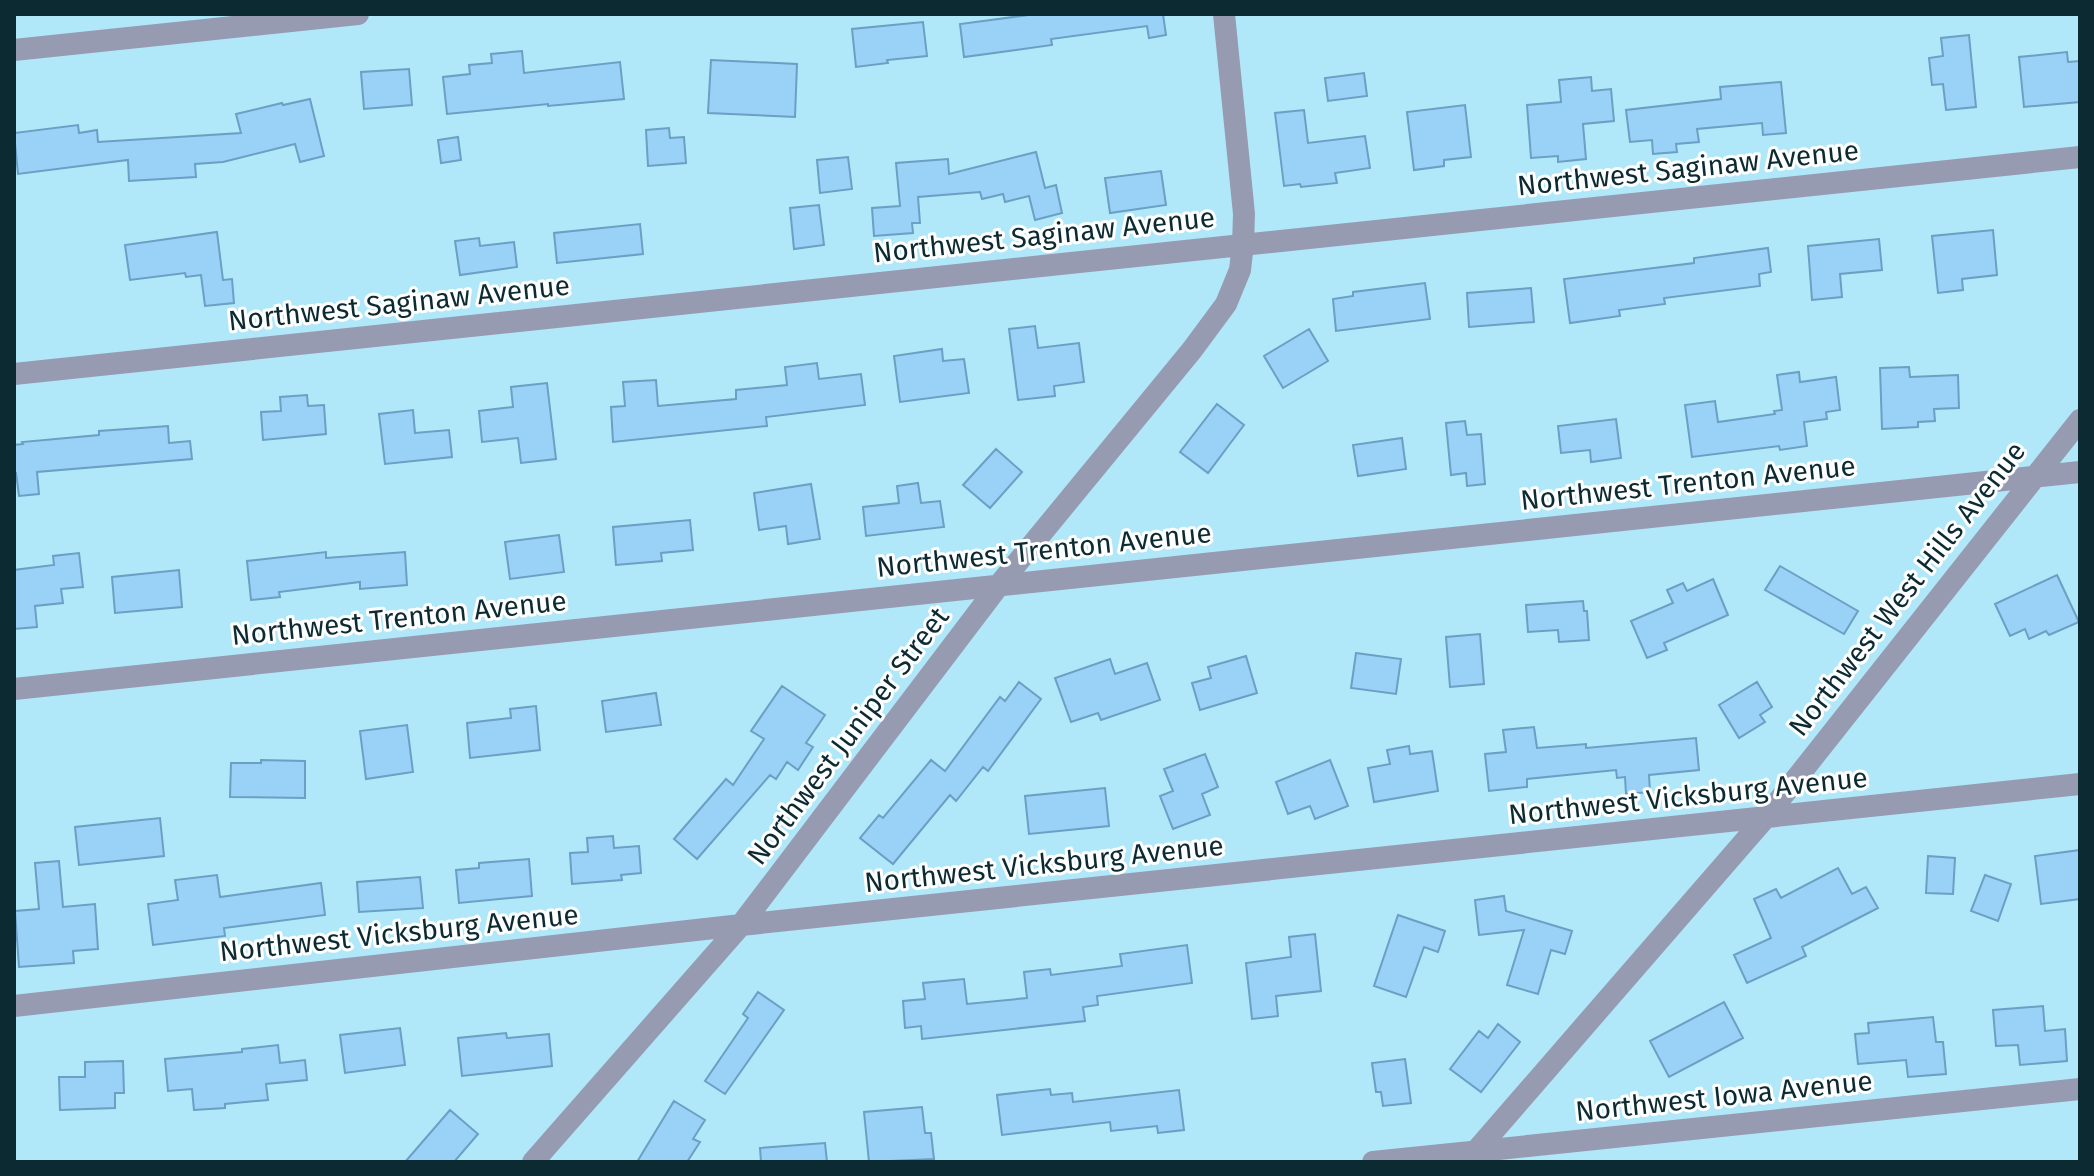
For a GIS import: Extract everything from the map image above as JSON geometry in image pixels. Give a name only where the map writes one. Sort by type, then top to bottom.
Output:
[{"type":"street","points":[[14,50],[358,14]]},
{"type":"street","name":"Northwest Juniper Street","points":[[533,1162],[741,925],[999,585],[1182,363],[1226,304],[1240,270],[1244,214],[1224,14]]},
{"type":"street","name":"Northwest Saginaw Avenue","points":[[14,374],[2080,157]]},
{"type":"street","name":"Northwest West Hills Avenue","points":[[1474,1157],[1765,818],[2080,420]]},
{"type":"street","name":"Northwest Trenton Avenue","points":[[14,689],[2080,472]]},
{"type":"street","name":"Northwest Vicksburg Avenue","points":[[14,1006],[741,925],[2080,784]]},
{"type":"street","name":"Northwest Iowa Avenue","points":[[1373,1162],[1474,1157],[2080,1089]]},
{"type":"building","points":[[1036,14],[1163,14],[1166,35],[1149,38],[1147,26],[1051,39],[1052,45],[964,57],[960,24]]},
{"type":"building","points":[[923,22],[927,56],[856,67],[852,29]]},
{"type":"building","points":[[1969,35],[1976,107],[1946,110],[1943,84],[1932,85],[1929,58],[1943,56],[1941,38]]},
{"type":"building","points":[[522,51],[524,73],[620,62],[624,99],[447,114],[443,77],[470,74],[469,65],[492,63],[491,54]]},
{"type":"building","points":[[2067,52],[2068,62],[2080,61],[2080,102],[2024,107],[2019,57]]},
{"type":"building","points":[[711,60],[797,64],[795,117],[708,113]]},
{"type":"building","points":[[409,69],[412,105],[364,109],[361,72]]},
{"type":"building","points":[[1364,73],[1367,96],[1328,101],[1325,78]]},
{"type":"building","points":[[1591,77],[1592,91],[1611,89],[1614,121],[1583,124],[1586,159],[1558,162],[1558,156],[1531,158],[1527,105],[1561,102],[1559,80]]},
{"type":"building","points":[[1781,82],[1786,133],[1763,135],[1762,123],[1697,129],[1699,142],[1676,144],[1677,152],[1653,154],[1652,140],[1630,142],[1626,110],[1721,99],[1720,87]]},
{"type":"building","points":[[310,99],[324,156],[300,162],[295,144],[223,162],[195,164],[196,177],[129,181],[128,160],[18,174],[14,133],[78,125],[79,133],[97,130],[98,142],[241,133],[236,114]]},
{"type":"building","points":[[1465,105],[1471,157],[1444,160],[1444,166],[1414,170],[1407,112]]},
{"type":"building","points":[[1304,110],[1308,143],[1365,136],[1370,168],[1335,173],[1337,183],[1284,186],[1275,113]]},
{"type":"building","points":[[669,128],[670,138],[684,137],[686,163],[648,166],[646,130]]},
{"type":"building","points":[[458,137],[461,160],[441,163],[438,140]]},
{"type":"building","points":[[1036,152],[1045,188],[1056,185],[1062,213],[1035,220],[1029,196],[1005,202],[1003,194],[982,199],[980,192],[918,197],[920,223],[912,223],[913,233],[874,236],[872,208],[900,206],[896,163],[948,159],[949,174]]},
{"type":"building","points":[[848,157],[852,189],[820,193],[817,160]]},
{"type":"building","points":[[1161,171],[1166,205],[1110,213],[1105,178]]},
{"type":"building","points":[[819,205],[824,245],[794,249],[790,208]]},
{"type":"building","points":[[640,224],[643,254],[557,263],[554,233]]},
{"type":"building","points":[[1993,230],[1997,275],[1962,279],[1963,290],[1938,293],[1932,236]]},
{"type":"building","points":[[217,232],[223,280],[232,279],[234,303],[205,306],[201,275],[186,277],[185,273],[130,280],[125,245]]},
{"type":"building","points":[[479,238],[480,246],[514,242],[517,267],[460,275],[455,241]]},
{"type":"building","points":[[1879,239],[1882,270],[1840,274],[1842,297],[1812,300],[1808,246]]},
{"type":"building","points":[[1768,248],[1771,272],[1759,274],[1760,286],[1664,298],[1665,304],[1619,310],[1620,316],[1570,323],[1564,279],[1694,263],[1694,258]]},
{"type":"building","points":[[1425,283],[1430,319],[1336,331],[1333,299],[1353,296],[1353,292]]},
{"type":"building","points":[[1531,288],[1534,322],[1469,327],[1467,293]]},
{"type":"building","points":[[1035,326],[1038,348],[1079,343],[1084,382],[1054,386],[1055,396],[1018,400],[1009,329]]},
{"type":"building","points":[[1309,329],[1328,361],[1283,388],[1264,356]]},
{"type":"building","points":[[942,349],[943,361],[964,359],[969,393],[900,402],[894,356]]},
{"type":"building","points":[[817,363],[819,379],[861,374],[865,405],[766,417],[767,426],[613,442],[611,407],[625,406],[623,382],[656,380],[658,406],[736,399],[736,390],[787,385],[785,367]]},
{"type":"building","points":[[1909,367],[1910,377],[1958,375],[1959,408],[1934,409],[1935,421],[1918,422],[1918,427],[1882,429],[1880,368]]},
{"type":"building","points":[[1799,372],[1800,382],[1836,377],[1840,410],[1826,412],[1827,419],[1804,422],[1807,446],[1780,450],[1779,446],[1692,457],[1685,405],[1715,401],[1718,422],[1775,414],[1774,411],[1782,410],[1777,375]]},
{"type":"building","points":[[547,383],[556,459],[521,463],[518,438],[482,442],[479,411],[513,407],[511,387]]},
{"type":"building","points":[[307,395],[308,406],[324,405],[326,434],[263,440],[261,412],[281,411],[280,397]]},
{"type":"building","points":[[1217,404],[1244,425],[1208,473],[1180,452]]},
{"type":"building","points":[[413,410],[415,433],[449,430],[452,457],[385,464],[379,414]]},
{"type":"building","points":[[1616,419],[1621,458],[1591,462],[1590,450],[1561,453],[1558,426]]},
{"type":"building","points":[[1465,421],[1467,435],[1481,434],[1485,484],[1467,486],[1466,473],[1451,475],[1446,423]]},
{"type":"building","points":[[168,426],[169,443],[190,441],[192,459],[37,472],[39,494],[19,496],[14,473],[14,445],[99,435],[99,431]]},
{"type":"building","points":[[1402,438],[1406,469],[1358,476],[1353,445]]},
{"type":"building","points":[[996,449],[1022,472],[990,508],[963,485]]},
{"type":"building","points":[[918,483],[921,503],[940,501],[944,527],[866,536],[863,507],[899,503],[897,486]]},
{"type":"building","points":[[811,484],[820,539],[788,544],[786,526],[759,530],[754,493]]},
{"type":"building","points":[[690,520],[693,550],[661,553],[662,561],[616,565],[613,527]]},
{"type":"building","points":[[559,535],[564,572],[510,579],[505,542]]},
{"type":"building","points":[[326,552],[326,558],[405,552],[407,585],[360,589],[360,582],[279,592],[280,597],[251,600],[247,561]]},
{"type":"building","points":[[79,553],[83,587],[61,589],[63,603],[35,606],[37,627],[14,629],[14,570],[54,565],[53,556]]},
{"type":"building","points":[[1780,566],[1858,611],[1844,634],[1765,590]]},
{"type":"building","points":[[179,570],[182,607],[115,613],[112,577]]},
{"type":"building","points":[[2057,575],[2079,622],[2049,635],[2046,631],[2029,639],[2025,629],[2010,636],[1995,604]]},
{"type":"building","points":[[1713,579],[1728,615],[1664,643],[1667,650],[1647,658],[1631,621],[1673,603],[1667,590],[1683,583],[1687,591]]},
{"type":"building","points":[[1583,601],[1584,611],[1587,611],[1589,640],[1559,642],[1558,630],[1528,632],[1526,605]]},
{"type":"building","points":[[1480,634],[1484,684],[1450,687],[1446,637]]},
{"type":"building","points":[[1356,653],[1401,659],[1396,694],[1351,688]]},
{"type":"building","points":[[1246,656],[1257,693],[1200,710],[1192,683],[1211,678],[1208,667]]},
{"type":"building","points":[[1110,659],[1115,674],[1147,663],[1160,700],[1101,720],[1098,713],[1071,722],[1055,678]]},
{"type":"building","points":[[1019,682],[1041,699],[988,771],[983,767],[956,801],[950,795],[893,864],[860,838],[879,815],[883,818],[931,760],[945,771],[1000,697],[1005,701]]},
{"type":"building","points":[[1757,682],[1772,707],[1760,715],[1765,722],[1739,738],[1719,705]]},
{"type":"building","points":[[782,686],[825,715],[806,743],[813,747],[798,770],[787,762],[776,779],[770,775],[697,859],[674,839],[726,779],[733,785],[764,739],[751,731]]},
{"type":"building","points":[[656,693],[661,725],[606,732],[602,701]]},
{"type":"building","points":[[536,706],[540,750],[470,758],[467,723],[511,718],[510,709]]},
{"type":"building","points":[[407,725],[413,772],[366,779],[360,731]]},
{"type":"building","points":[[1534,727],[1537,748],[1586,744],[1586,748],[1696,738],[1699,770],[1649,775],[1650,792],[1626,794],[1625,777],[1617,778],[1616,770],[1527,779],[1527,787],[1489,791],[1485,754],[1506,752],[1503,730]]},
{"type":"building","points":[[1409,746],[1410,754],[1432,751],[1438,791],[1374,802],[1368,768],[1390,764],[1387,750]]},
{"type":"building","points":[[1205,754],[1218,787],[1202,794],[1210,815],[1173,829],[1160,796],[1173,791],[1164,769]]},
{"type":"building","points":[[261,760],[305,761],[305,798],[230,797],[231,763],[261,763]]},
{"type":"building","points":[[1330,760],[1348,806],[1315,819],[1310,806],[1288,814],[1276,782]]},
{"type":"building","points":[[1105,788],[1109,826],[1029,834],[1025,796]]},
{"type":"building","points":[[160,818],[164,856],[79,865],[75,827]]},
{"type":"building","points":[[613,836],[614,848],[639,846],[641,873],[621,875],[622,880],[572,884],[570,853],[588,852],[587,838]]},
{"type":"building","points":[[2080,850],[2080,899],[2041,904],[2035,856]]},
{"type":"building","points":[[1928,856],[1955,858],[1953,894],[1926,893]]},
{"type":"building","points":[[529,859],[532,896],[459,903],[456,870],[479,868],[479,863]]},
{"type":"building","points":[[59,861],[63,907],[95,904],[98,949],[73,951],[74,963],[19,967],[15,911],[39,909],[35,863]]},
{"type":"building","points":[[1838,868],[1852,894],[1866,887],[1878,908],[1802,947],[1806,956],[1747,983],[1734,955],[1771,938],[1754,899],[1776,889],[1781,898]]},
{"type":"building","points":[[217,875],[220,897],[321,883],[325,915],[224,928],[225,936],[153,945],[148,904],[178,900],[175,880]]},
{"type":"building","points":[[1985,875],[2011,884],[1998,921],[1971,911]]},
{"type":"building","points":[[420,877],[423,908],[359,912],[357,882]]},
{"type":"building","points":[[1504,896],[1506,911],[1572,931],[1565,954],[1551,950],[1538,994],[1507,985],[1524,930],[1479,935],[1475,900]]},
{"type":"building","points":[[1398,915],[1445,931],[1438,952],[1424,947],[1406,997],[1374,986]]},
{"type":"building","points":[[1315,934],[1321,991],[1276,996],[1278,1016],[1252,1019],[1246,963],[1291,957],[1289,937]]},
{"type":"building","points":[[1187,945],[1192,983],[1097,996],[1098,1005],[1083,1007],[1085,1021],[922,1039],[921,1026],[905,1028],[903,1001],[925,999],[923,983],[964,979],[967,1004],[1027,998],[1024,972],[1050,969],[1051,975],[1122,966],[1120,954]]},
{"type":"building","points":[[758,992],[784,1010],[725,1094],[705,1081],[748,1018],[743,1014]]},
{"type":"building","points":[[1724,1002],[1743,1038],[1669,1077],[1650,1041]]},
{"type":"building","points":[[2043,1006],[2045,1031],[2065,1029],[2067,1061],[2020,1065],[2018,1045],[1996,1046],[1993,1010]]},
{"type":"building","points":[[1933,1017],[1936,1042],[1943,1042],[1946,1074],[1908,1077],[1906,1060],[1858,1064],[1855,1034],[1869,1033],[1868,1023]]},
{"type":"building","points":[[1498,1024],[1520,1042],[1481,1092],[1450,1069],[1479,1031],[1488,1038]]},
{"type":"building","points":[[400,1028],[405,1065],[345,1073],[340,1035]]},
{"type":"building","points":[[506,1033],[507,1038],[549,1034],[552,1066],[462,1076],[458,1038]]},
{"type":"building","points":[[278,1045],[280,1063],[305,1060],[307,1080],[266,1084],[268,1100],[194,1110],[192,1089],[168,1091],[165,1059],[242,1052],[242,1049]]},
{"type":"building","points":[[1405,1059],[1411,1103],[1383,1106],[1381,1092],[1376,1092],[1372,1063]]},
{"type":"building","points":[[123,1061],[124,1093],[115,1093],[115,1108],[60,1110],[59,1077],[85,1077],[85,1062]]},
{"type":"building","points":[[1050,1089],[1051,1095],[1072,1093],[1073,1102],[1179,1090],[1184,1130],[1158,1133],[1157,1126],[1111,1131],[1110,1122],[1002,1135],[997,1095]]},
{"type":"building","points":[[674,1101],[705,1120],[693,1139],[700,1142],[687,1162],[637,1162]]},
{"type":"building","points":[[922,1107],[925,1133],[931,1133],[934,1159],[869,1162],[864,1112]]},
{"type":"building","points":[[450,1110],[478,1134],[454,1162],[405,1162]]},
{"type":"building","points":[[825,1143],[827,1162],[761,1162],[760,1148]]}]
